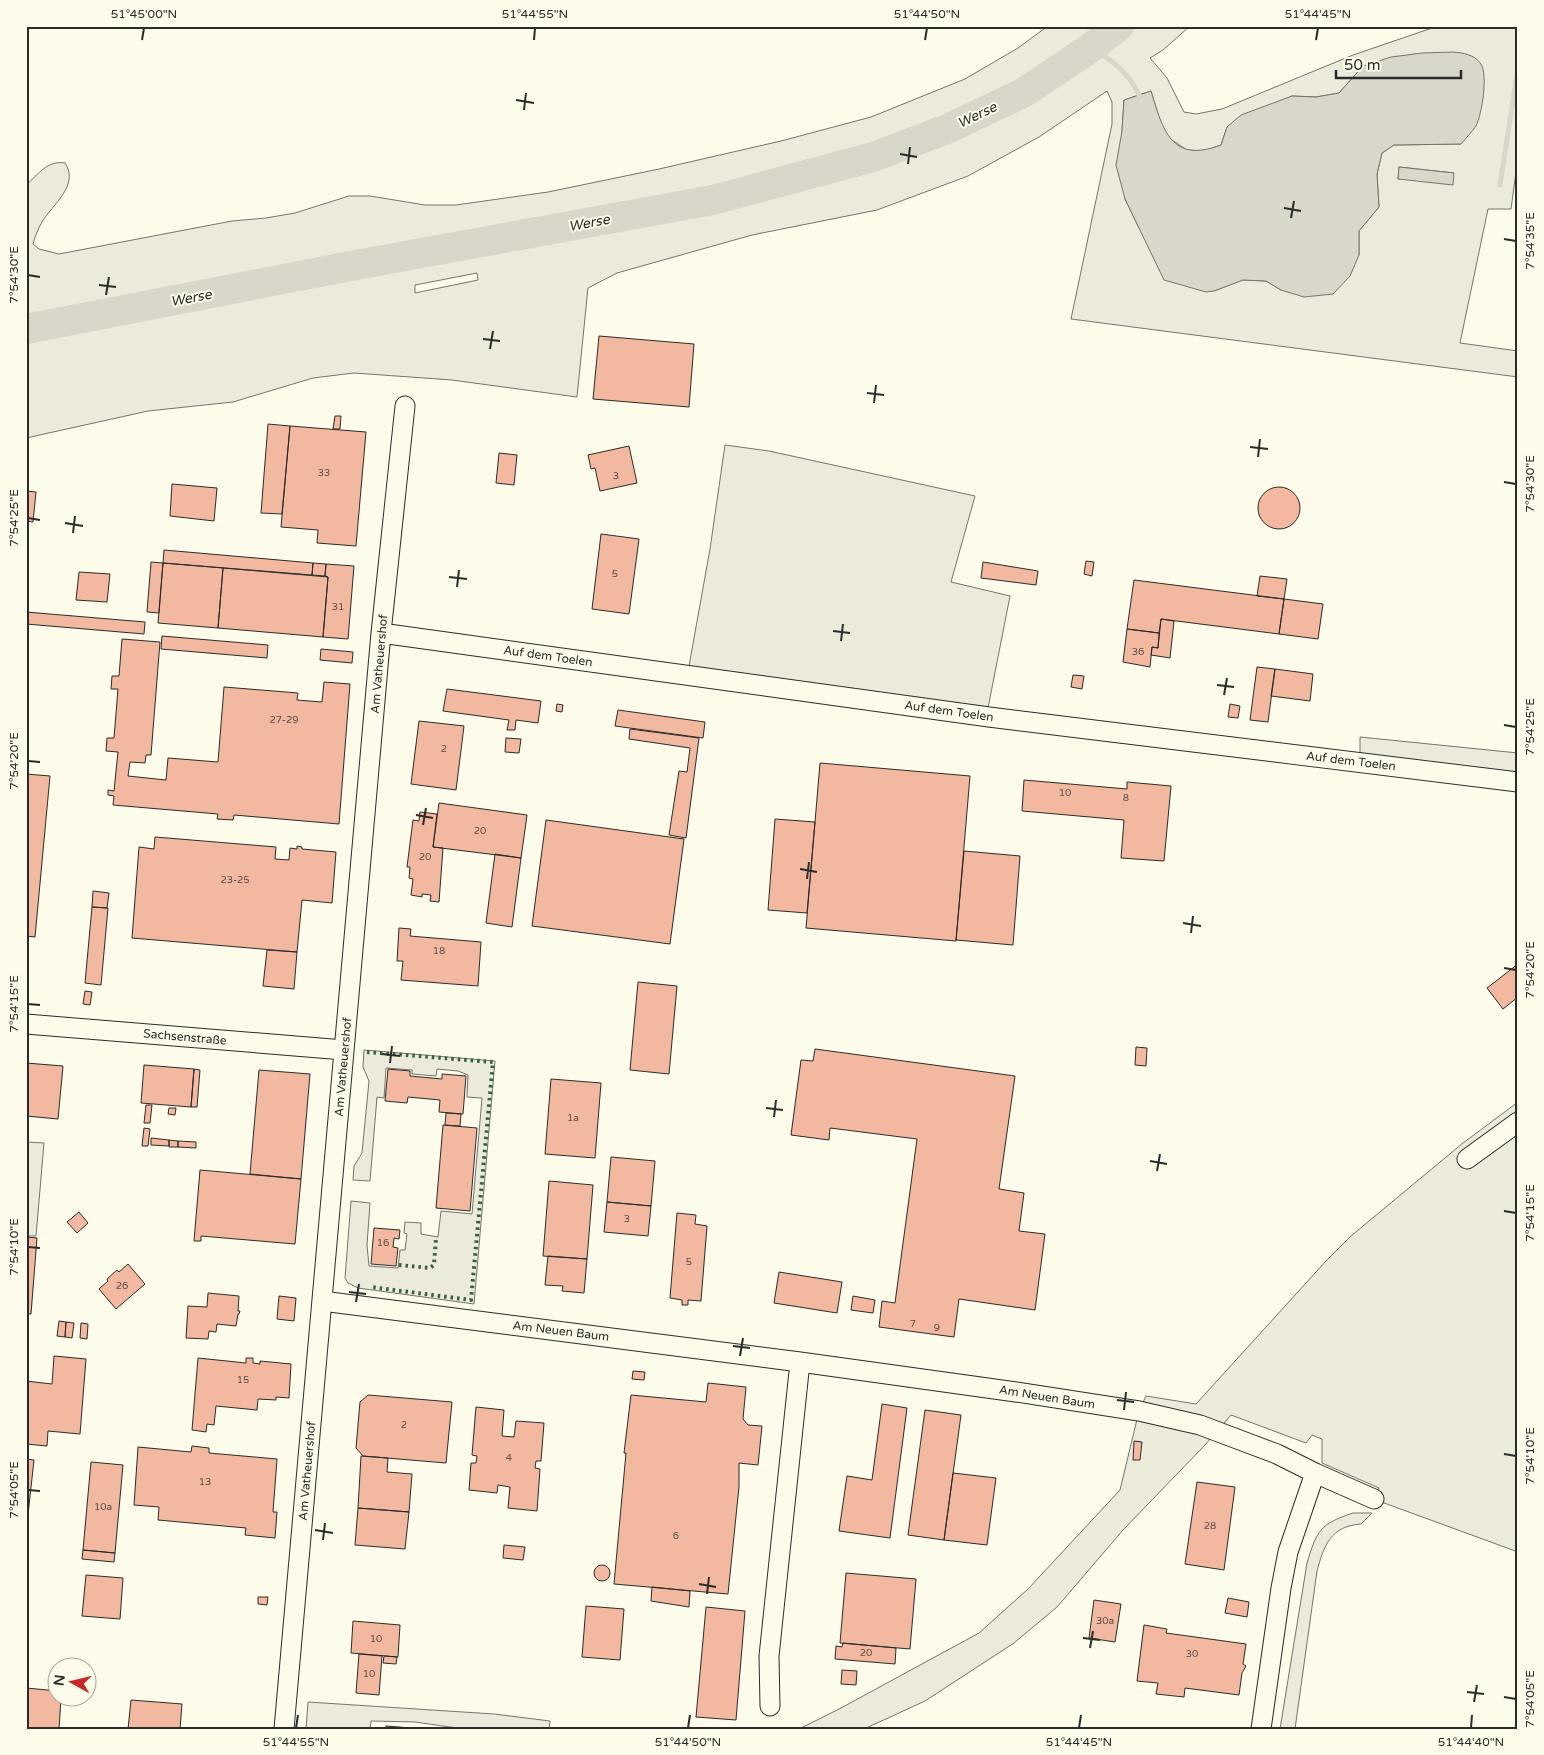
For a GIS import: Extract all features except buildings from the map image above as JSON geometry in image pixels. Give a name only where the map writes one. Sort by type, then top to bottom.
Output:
[{"type":"street","name":"Am Vatheuershof","points":[[284,1729],[381,633],[405,406]]},
{"type":"street","name":"Auf dem Toelen","points":[[381,633],[989,716],[1518,782]]},
{"type":"street","name":"Sachsenstraße","points":[[26,1024],[344,1050]]},
{"type":"street","points":[[1467,1159],[1518,1122]]},
{"type":"street","name":"Am Neuen Baum","points":[[322,1301],[800,1362],[1139,1411],[1200,1425],[1277,1454],[1374,1499]]},
{"type":"street","points":[[770,1706],[770,1656],[800,1362]]},
{"type":"street","points":[[1261,1729],[1280,1588],[1288,1552],[1315,1473]]},
{"type":"shaded area","points":[[1048,26],[1105,26],[1048,66],[989,101],[903,137],[721,184],[538,223],[400,249],[401,264],[727,205],[877,168],[955,136],[1027,100],[1093,55],[1130,26],[1190,26],[1163,50],[1150,58],[1167,78],[1184,112],[1196,114],[1222,109],[1353,55],[1438,26],[1518,26],[1518,157],[1511,209],[1488,209],[1460,343],[1518,351],[1518,377],[1071,319],[1112,124],[1112,102],[1107,91],[1039,137],[968,176],[877,210],[752,235],[617,273],[588,288],[577,397],[452,380],[354,373],[313,378],[233,402],[148,411],[26,438],[26,185],[44,169],[53,164],[65,163],[69,171],[67,187],[42,222],[33,244],[39,249],[59,254],[232,221],[295,213],[349,196],[370,196],[425,205],[456,205],[548,192],[659,169],[781,141],[871,117],[965,79],[1018,48]],"holes":[[[1363,66],[1461,144],[1394,145],[1382,153],[1377,174],[1379,207],[1359,231],[1359,255],[1281,290],[1266,281],[1242,280],[1214,291],[1138,226],[1125,199],[1122,131],[1124,100],[1151,91],[1161,124],[1169,138],[1187,150],[1204,151],[1221,145],[1227,127],[1292,96],[1316,97],[1339,93]],[[1399,167],[1454,173],[1398,179]],[[477,273],[478,280],[415,293],[415,285]]]},
{"type":"shaded area","points":[[1453,52],[1472,56],[1481,64],[1483,69],[1483,95],[1476,126],[1461,144],[1394,145],[1382,153],[1377,174],[1379,207],[1359,231],[1359,255],[1350,276],[1333,294],[1304,297],[1281,290],[1266,281],[1243,280],[1214,291],[1206,292],[1164,280],[1125,199],[1116,165],[1122,131],[1124,100],[1151,91],[1160,119],[1172,140],[1180,147],[1191,150],[1204,150],[1221,145],[1227,127],[1241,115],[1292,96],[1316,97],[1339,93],[1363,66],[1391,57]]},
{"type":"shaded area","points":[[1399,167],[1454,173],[1453,185],[1398,179]]},
{"type":"shaded area","points":[[725,445],[769,451],[975,496],[951,582],[1010,596],[988,708],[689,666],[710,549]]},
{"type":"shaded area","points":[[1360,737],[1518,753],[1518,777],[1360,753]]},
{"type":"shaded area","points":[[364,1050],[495,1061],[474,1304],[358,1288],[348,1283],[345,1278],[351,1201],[370,1203],[367,1245],[369,1266],[398,1268],[400,1250],[405,1250],[407,1234],[404,1233],[405,1222],[421,1223],[421,1234],[438,1237],[441,1211],[472,1214],[482,1098],[467,1097],[468,1075],[458,1071],[437,1069],[436,1076],[412,1074],[412,1070],[386,1068],[384,1098],[377,1097],[370,1181],[353,1180],[354,1166],[362,1153],[369,1081],[363,1067]]},
{"type":"shaded area","points":[[1518,1102],[1518,1552],[1376,1500],[1379,1488],[1322,1463],[1322,1439],[1312,1435],[1306,1443],[1231,1415],[1205,1445],[1123,1530],[1057,1607],[1014,1643],[925,1701],[864,1729],[799,1729],[979,1633],[1028,1589],[1120,1490],[1139,1411],[1146,1396],[1196,1404],[1351,1236],[1463,1143]]},
{"type":"shaded area","points":[[26,1142],[44,1143],[36,1236],[26,1236]]},
{"type":"shaded area","points":[[1353,1513],[1372,1513],[1361,1524],[1342,1529],[1336,1533],[1326,1545],[1317,1571],[1295,1729],[1280,1729],[1310,1552],[1321,1530],[1333,1521]]},
{"type":"shaded area","points":[[308,1702],[494,1714],[550,1721],[549,1729],[464,1729],[415,1722],[371,1721],[370,1729],[306,1729]]},
{"type":"waterway","name":"Werse","points":[[26,329],[356,265],[713,200],[873,157],[947,129],[1023,93],[1089,49],[1119,26]]},
{"type":"waterway","points":[[1089,49],[1105,57],[1119,68],[1130,80],[1139,95]]},
{"type":"waterway","points":[[1500,185],[1518,68]]},
{"type":"hedge","points":[[367,1052],[493,1062],[471,1300],[371,1287]]},
{"type":"hedge","points":[[399,1265],[430,1268],[434,1265],[436,1238]]}]
